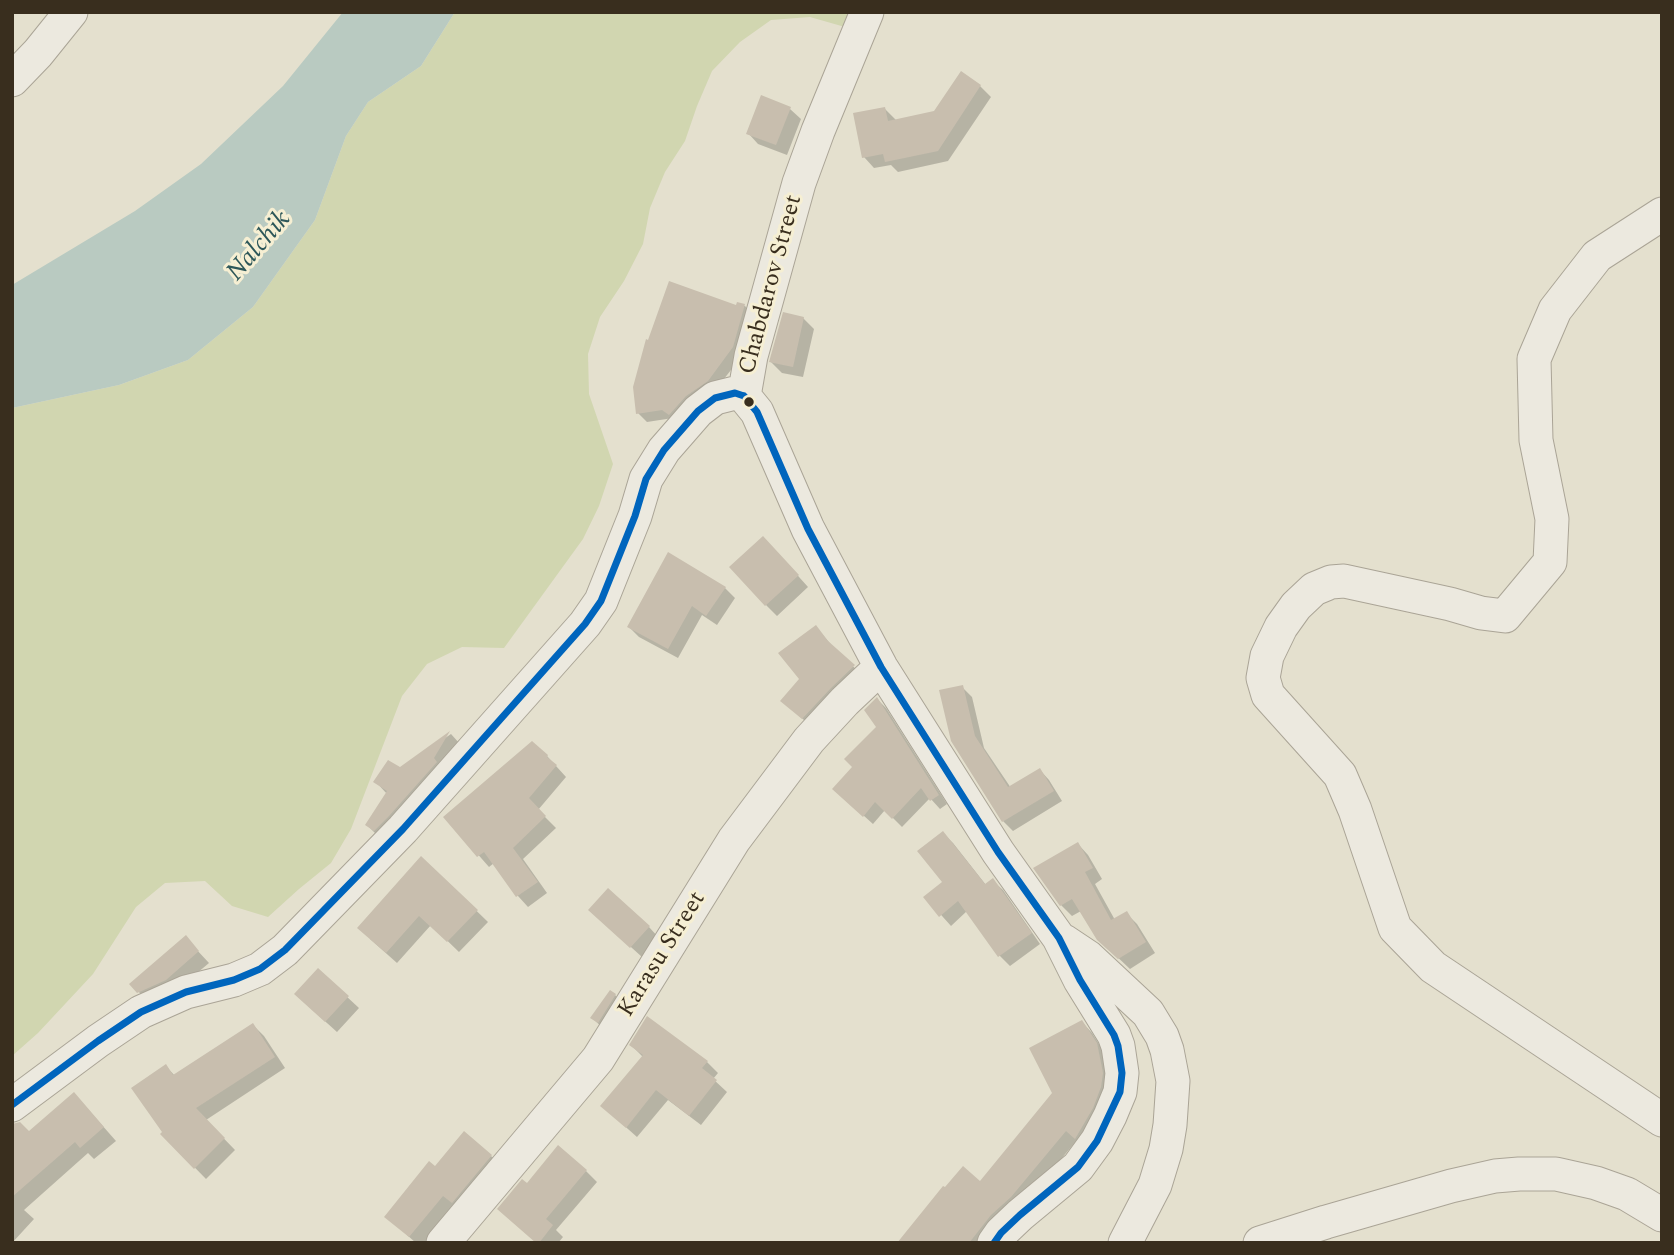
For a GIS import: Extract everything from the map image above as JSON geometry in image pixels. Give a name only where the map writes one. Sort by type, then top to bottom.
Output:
[{"type":"street","points":[[12,80],[38,54],[71,12]]},
{"type":"street","name":"Chabdarov Street","points":[[12,1105],[141,1012],[186,992],[234,980],[260,969],[285,950],[403,829],[585,624],[601,601],[635,516],[646,479],[664,450],[698,411],[715,398],[735,393],[744,396],[751,356],[799,183],[867,12]]},
{"type":"street","points":[[1662,214],[1597,256],[1555,310],[1534,359],[1536,440],[1552,519],[1550,562],[1505,616],[1480,613],[1344,581],[1331,582],[1314,589],[1296,606],[1267,656],[1263,678],[1268,695],[1340,775],[1355,810],[1395,928],[1433,967],[1662,1119]]},
{"type":"street","points":[[744,396],[757,412],[808,528],[881,667],[998,852],[1059,938],[1118,1046],[1122,1073],[1120,1092],[1097,1141],[1078,1167],[1000,1233],[994,1243]]},
{"type":"street","name":"Karasu Street","points":[[443,1243],[598,1059],[734,840],[764,799],[809,740],[881,667]]},
{"type":"street","points":[[1059,938],[1088,957],[1148,1013],[1167,1050],[1173,1081],[1166,1149],[1155,1185],[1125,1243]]},
{"type":"street","points":[[1260,1243],[1451,1186],[1495,1176],[1519,1174],[1556,1174],[1595,1183],[1628,1194],[1662,1215]]},
{"type":"green space","points":[[455,12],[867,12],[859,31],[810,17],[771,20],[740,42],[712,71],[685,141],[665,172],[650,208],[643,244],[624,281],[600,317],[588,354],[589,394],[613,464],[599,506],[583,539],[504,648],[462,647],[427,664],[402,696],[351,829],[331,863],[268,917],[232,906],[205,881],[165,883],[136,907],[93,974],[38,1033],[12,1056],[12,408],[119,385],[188,360],[253,307],[315,220],[346,136],[368,102],[421,66]]},
{"type":"water","name":"Nalchik","points":[[343,12],[455,12],[421,66],[368,102],[346,136],[315,220],[253,307],[188,360],[119,385],[12,408],[12,285],[135,211],[201,164],[283,86]]},
{"type":"building","points":[[961,71],[981,85],[938,151],[885,162],[883,154],[862,158],[853,113],[885,107],[888,121],[934,111]]},
{"type":"building","points":[[761,95],[791,107],[776,145],[746,134]]},
{"type":"building","points":[[669,281],[736,305],[737,302],[745,304],[733,347],[708,381],[686,396],[669,415],[662,410],[636,414],[633,387],[646,339],[648,340]]},
{"type":"building","points":[[783,312],[804,317],[793,367],[769,362]]},
{"type":"building","points":[[763,536],[799,575],[765,606],[729,567]]},
{"type":"building","points":[[668,552],[726,587],[706,616],[692,606],[668,649],[627,627]]},
{"type":"building","points":[[816,625],[828,641],[855,665],[802,719],[780,701],[799,679],[778,653]]},
{"type":"building","points":[[963,685],[975,736],[1008,787],[1040,768],[1054,791],[1002,822],[951,741],[939,690]]},
{"type":"building","points":[[877,697],[939,795],[930,801],[921,788],[892,819],[875,802],[863,817],[832,789],[852,767],[844,759],[876,727],[864,710]]},
{"type":"building","points":[[450,731],[434,758],[437,762],[389,816],[374,831],[365,825],[387,791],[373,782],[388,760],[400,767]]},
{"type":"building","points":[[532,741],[557,765],[529,798],[546,816],[513,848],[538,882],[516,897],[484,852],[477,857],[443,817]]},
{"type":"building","points":[[943,831],[985,884],[993,878],[1032,933],[998,957],[958,901],[939,917],[923,897],[942,882],[917,851]]},
{"type":"building","points":[[1078,842],[1093,868],[1085,872],[1111,920],[1127,911],[1146,942],[1118,959],[1097,940],[1072,899],[1060,906],[1033,868]]},
{"type":"building","points":[[421,856],[478,910],[447,942],[419,916],[386,953],[357,928]]},
{"type":"building","points":[[608,888],[650,926],[630,948],[588,910]]},
{"type":"building","points":[[186,935],[199,951],[166,980],[137,993],[129,984]]},
{"type":"building","points":[[318,968],[349,996],[325,1022],[294,994]]},
{"type":"building","points":[[610,990],[616,994],[598,1023],[590,1018]]},
{"type":"building","points":[[647,1016],[708,1061],[702,1068],[717,1080],[689,1116],[656,1090],[626,1128],[600,1106],[643,1055],[629,1045]]},
{"type":"building","points":[[1082,1020],[1097,1043],[1103,1073],[1093,1108],[1075,1139],[1066,1131],[969,1243],[897,1243],[943,1186],[945,1187],[963,1166],[980,1181],[1052,1093],[1029,1048]]},
{"type":"building","points":[[253,1023],[275,1057],[196,1108],[225,1138],[194,1169],[160,1134],[162,1132],[131,1088],[166,1064],[173,1075]]},
{"type":"building","points":[[74,1092],[104,1127],[80,1148],[75,1142],[12,1197],[12,1124],[20,1122],[29,1131]]},
{"type":"building","points":[[464,1131],[492,1155],[452,1203],[443,1196],[409,1237],[384,1217],[429,1161],[435,1166]]},
{"type":"building","points":[[558,1145],[587,1170],[546,1219],[553,1225],[539,1243],[536,1243],[497,1209],[522,1179],[527,1183]]},
{"type":"transit line","points":[[12,1105],[141,1012],[186,992],[234,980],[260,969],[285,950],[403,829],[585,624],[601,601],[635,516],[646,479],[664,450],[698,411],[715,398],[735,393],[744,396]]},
{"type":"transit line","points":[[744,396],[757,412],[808,529],[881,667],[998,852],[1059,938],[1118,1046],[1122,1073],[1120,1092],[1097,1141],[1078,1167],[1020,1215],[994,1243]]}]
